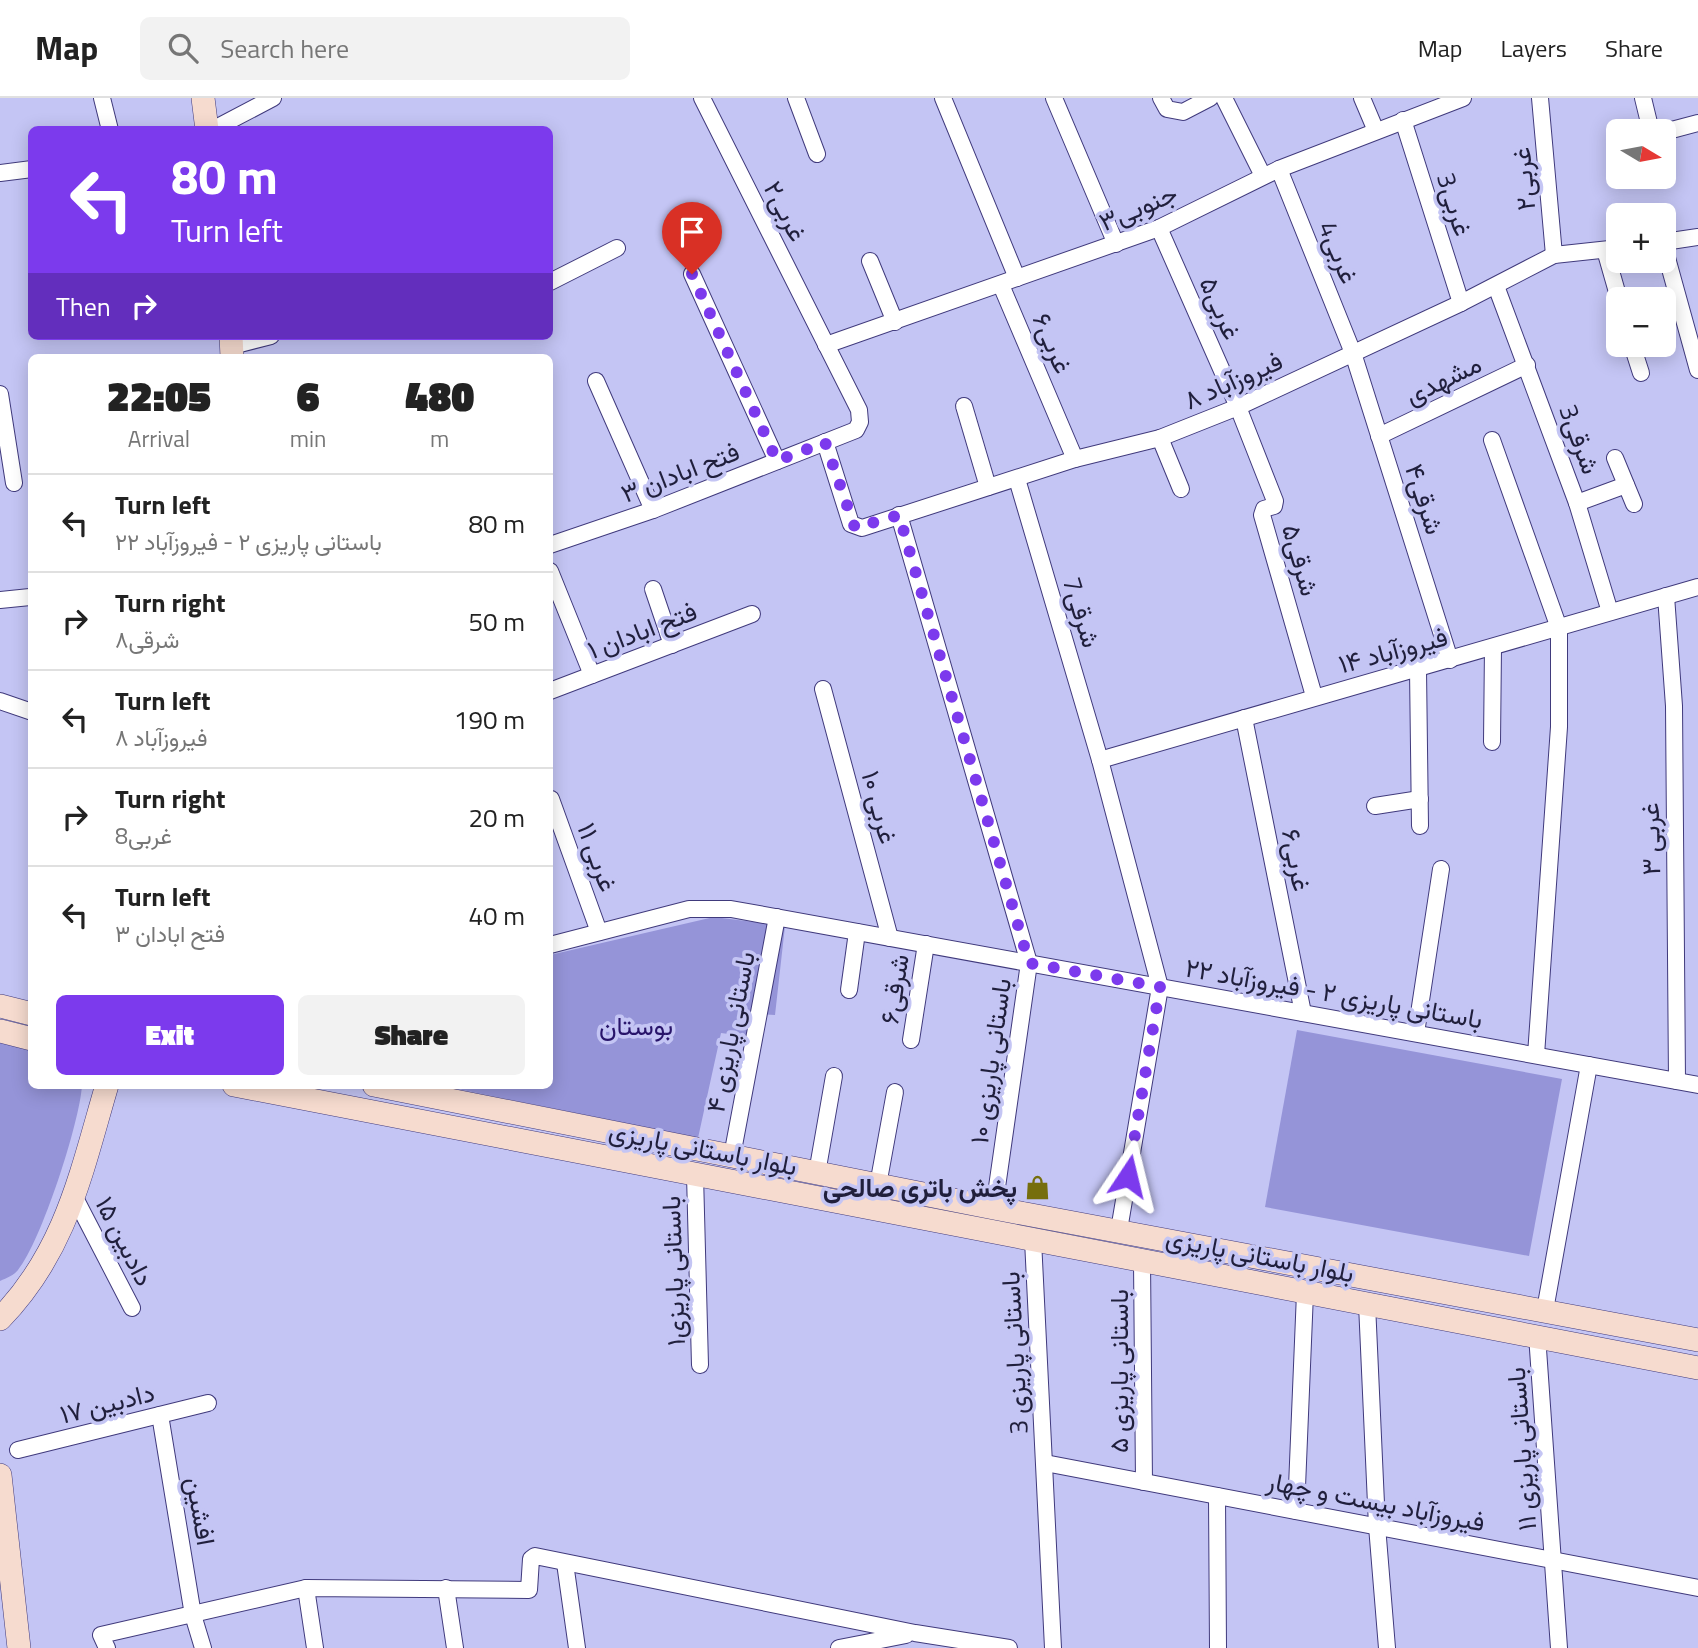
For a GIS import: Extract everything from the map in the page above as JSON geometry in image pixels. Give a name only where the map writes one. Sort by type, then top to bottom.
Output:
[{"type":"main road","points":[[204,98],[209,126]]},
{"type":"main road","points":[[0,1006],[28,1013]]},
{"type":"main road","points":[[0,1031],[28,1039]]},
{"type":"main road","points":[[0,1319],[27,1291],[57,1238],[74,1196],[106,1089]]},
{"type":"main road","name":"بلوار باستانی پاریزی","points":[[254,1089],[1698,1368]]},
{"type":"main road","name":"بلوار باستانی پاریزی","points":[[394,1089],[994,1208],[1698,1340]]},
{"type":"main road","points":[[0,1475],[19,1648]]},
{"type":"street","points":[[103,98],[109,126]]},
{"type":"street","points":[[218,126],[273,98]]},
{"type":"street","name":"غربی۲","points":[[702,98],[826,345]]},
{"type":"street","points":[[796,98],[817,154]]},
{"type":"street","points":[[943,98],[1017,278]]},
{"type":"street","points":[[1054,98],[1116,244]]},
{"type":"street","points":[[1161,98],[1167,109],[1183,112],[1210,98]]},
{"type":"street","points":[[1224,98],[1263,176]]},
{"type":"street","points":[[1362,98],[1376,131]]},
{"type":"street","name":"جنوبی۳","points":[[826,345],[1159,228],[1279,169],[1463,98]]},
{"type":"street","name":"غربی۲","points":[[1540,98],[1554,255]]},
{"type":"street","points":[[1643,98],[1648,119]]},
{"type":"street","name":"غربی3","points":[[1403,120],[1461,303]]},
{"type":"street","points":[[1676,129],[1698,123]]},
{"type":"street","name":"غربی4","points":[[1279,169],[1353,353]]},
{"type":"street","points":[[0,173],[28,170]]},
{"type":"street","name":"غربی۵","points":[[1159,228],[1238,407]]},
{"type":"street","points":[[1676,242],[1698,237]]},
{"type":"street","points":[[553,280],[617,248]]},
{"type":"street","name":"فیروزآباد ۸","points":[[825,442],[855,528],[1075,459],[1160,438],[1238,407],[1461,303],[1554,255],[1606,250]]},
{"type":"street","points":[[870,261],[895,322]]},
{"type":"street","points":[[1672,273],[1698,370]]},
{"type":"street","points":[[692,274],[777,461]]},
{"type":"street","name":"غربی۶","points":[[1002,285],[1075,459]]},
{"type":"street","name":"شرقی3","points":[[1496,286],[1577,503],[1610,612]]},
{"type":"street","points":[[232,346],[255,340]]},
{"type":"street","name":"فتح ابادان ۳","points":[[553,544],[653,510],[856,429],[860,422],[859,410],[826,345]]},
{"type":"street","name":"شرقی۴","points":[[1353,353],[1450,660]]},
{"type":"street","points":[[1636,357],[1641,373]]},
{"type":"street","name":"مشهدی","points":[[1379,436],[1527,365]]},
{"type":"street","points":[[596,381],[653,510]]},
{"type":"street","points":[[0,394],[14,483]]},
{"type":"street","points":[[964,406],[988,487]]},
{"type":"street","name":"شرقی۵","points":[[1238,407],[1275,500],[1274,506],[1264,509],[1262,515],[1314,696]]},
{"type":"street","points":[[1160,438],[1181,489]]},
{"type":"street","points":[[1492,440],[1559,628],[1559,727],[1536,1055]]},
{"type":"street","points":[[1615,458],[1634,504]]},
{"type":"street","name":"شرقی7","points":[[1017,479],[1100,760],[1160,987]]},
{"type":"street","points":[[1577,503],[1626,485]]},
{"type":"street","points":[[899,515],[1029,963]]},
{"type":"street","points":[[553,578],[592,675]]},
{"type":"street","name":"فیروزآباد ۱۴","points":[[1100,760],[1698,587]]},
{"type":"street","points":[[653,589],[672,645]]},
{"type":"street","name":"غربی ۳","points":[[1666,596],[1674,706],[1677,1081]]},
{"type":"street","points":[[0,600],[28,597]]},
{"type":"street","name":"فتح ابادان ۱","points":[[553,690],[752,614]]},
{"type":"street","points":[[1492,741],[1493,647]]},
{"type":"street","points":[[1418,670],[1420,826]]},
{"type":"street","name":"غربی ۱۰","points":[[823,690],[890,938]]},
{"type":"street","points":[[0,701],[28,711]]},
{"type":"street","name":"غربی۶","points":[[1244,718],[1303,1013]]},
{"type":"street","points":[[1375,806],[1420,799]]},
{"type":"street","name":"غربی ۱۱","points":[[553,805],[599,932]]},
{"type":"street","points":[[1416,1033],[1441,869]]},
{"type":"street","name":"باستانی پاریزی ۲ - فیروزآباد ۲۲","points":[[553,944],[689,909],[710,907],[1698,1085]]},
{"type":"street","name":"باستانی پاریزی ۴","points":[[732,1156],[777,917]]},
{"type":"street","points":[[849,990],[857,932]]},
{"type":"street","name":"شرقی۶","points":[[911,1040],[926,944]]},
{"type":"street","name":"باستانی پاریزی ۱۰","points":[[994,1208],[1029,963]]},
{"type":"street","points":[[1118,1230],[1160,987]]},
{"type":"street","points":[[1545,1310],[1589,1065]]},
{"type":"street","points":[[817,1173],[834,1076]]},
{"type":"street","points":[[878,1185],[895,1092]]},
{"type":"street","name":"باستانی پاریزی۱","points":[[695,1175],[700,1366]]},
{"type":"street","name":"دادبین ۱۵","points":[[74,1196],[132,1308]]},
{"type":"street","name":"باستانی پاریزی 3","points":[[1032,1240],[1053,1648]]},
{"type":"street","name":"باستانی پاریزی ۵","points":[[1142,1261],[1144,1482]]},
{"type":"street","points":[[1296,1511],[1305,1293]]},
{"type":"street","points":[[1367,1304],[1377,1526],[1387,1648]]},
{"type":"street","name":"باستانی پاریزی ۱۱","points":[[1537,1335],[1559,1648]]},
{"type":"street","name":"دادبین ۱۷","points":[[18,1450],[208,1403]]},
{"type":"street","name":"افشین","points":[[160,1415],[193,1615],[203,1648]]},
{"type":"street","name":"فیروزآباد بیست و چهار","points":[[1045,1463],[1698,1588]]},
{"type":"street","points":[[1217,1496],[1218,1648]]},
{"type":"street","points":[[107,1648],[101,1636],[306,1588],[529,1590],[531,1559],[535,1556],[972,1645],[1009,1648]]},
{"type":"street","points":[[565,1563],[577,1648]]},
{"type":"street","points":[[306,1588],[315,1648]]},
{"type":"street","points":[[446,1588],[455,1648]]},
{"type":"street","points":[[839,1648],[915,1633]]},
{"type":"green space","name":"بوستان","points":[[714,917],[785,926],[775,1015],[756,1014],[752,1037],[721,1033],[698,1138],[458,1089],[553,1089],[553,954]]},
{"type":"green space","points":[[1297,1030],[1562,1079],[1529,1256],[1265,1207]]},
{"type":"green space","points":[[0,1040],[28,1043],[28,1089],[82,1089],[67,1152],[48,1209],[18,1270],[0,1281]]},
{"type":"place","name":"پخش باتری صالحی","points":[[1037,1187]]},
{"type":"route","points":[[692,274],[777,461],[825,442],[851,524],[855,528],[899,515],[1029,963],[1160,987],[1128,1176]]}]
